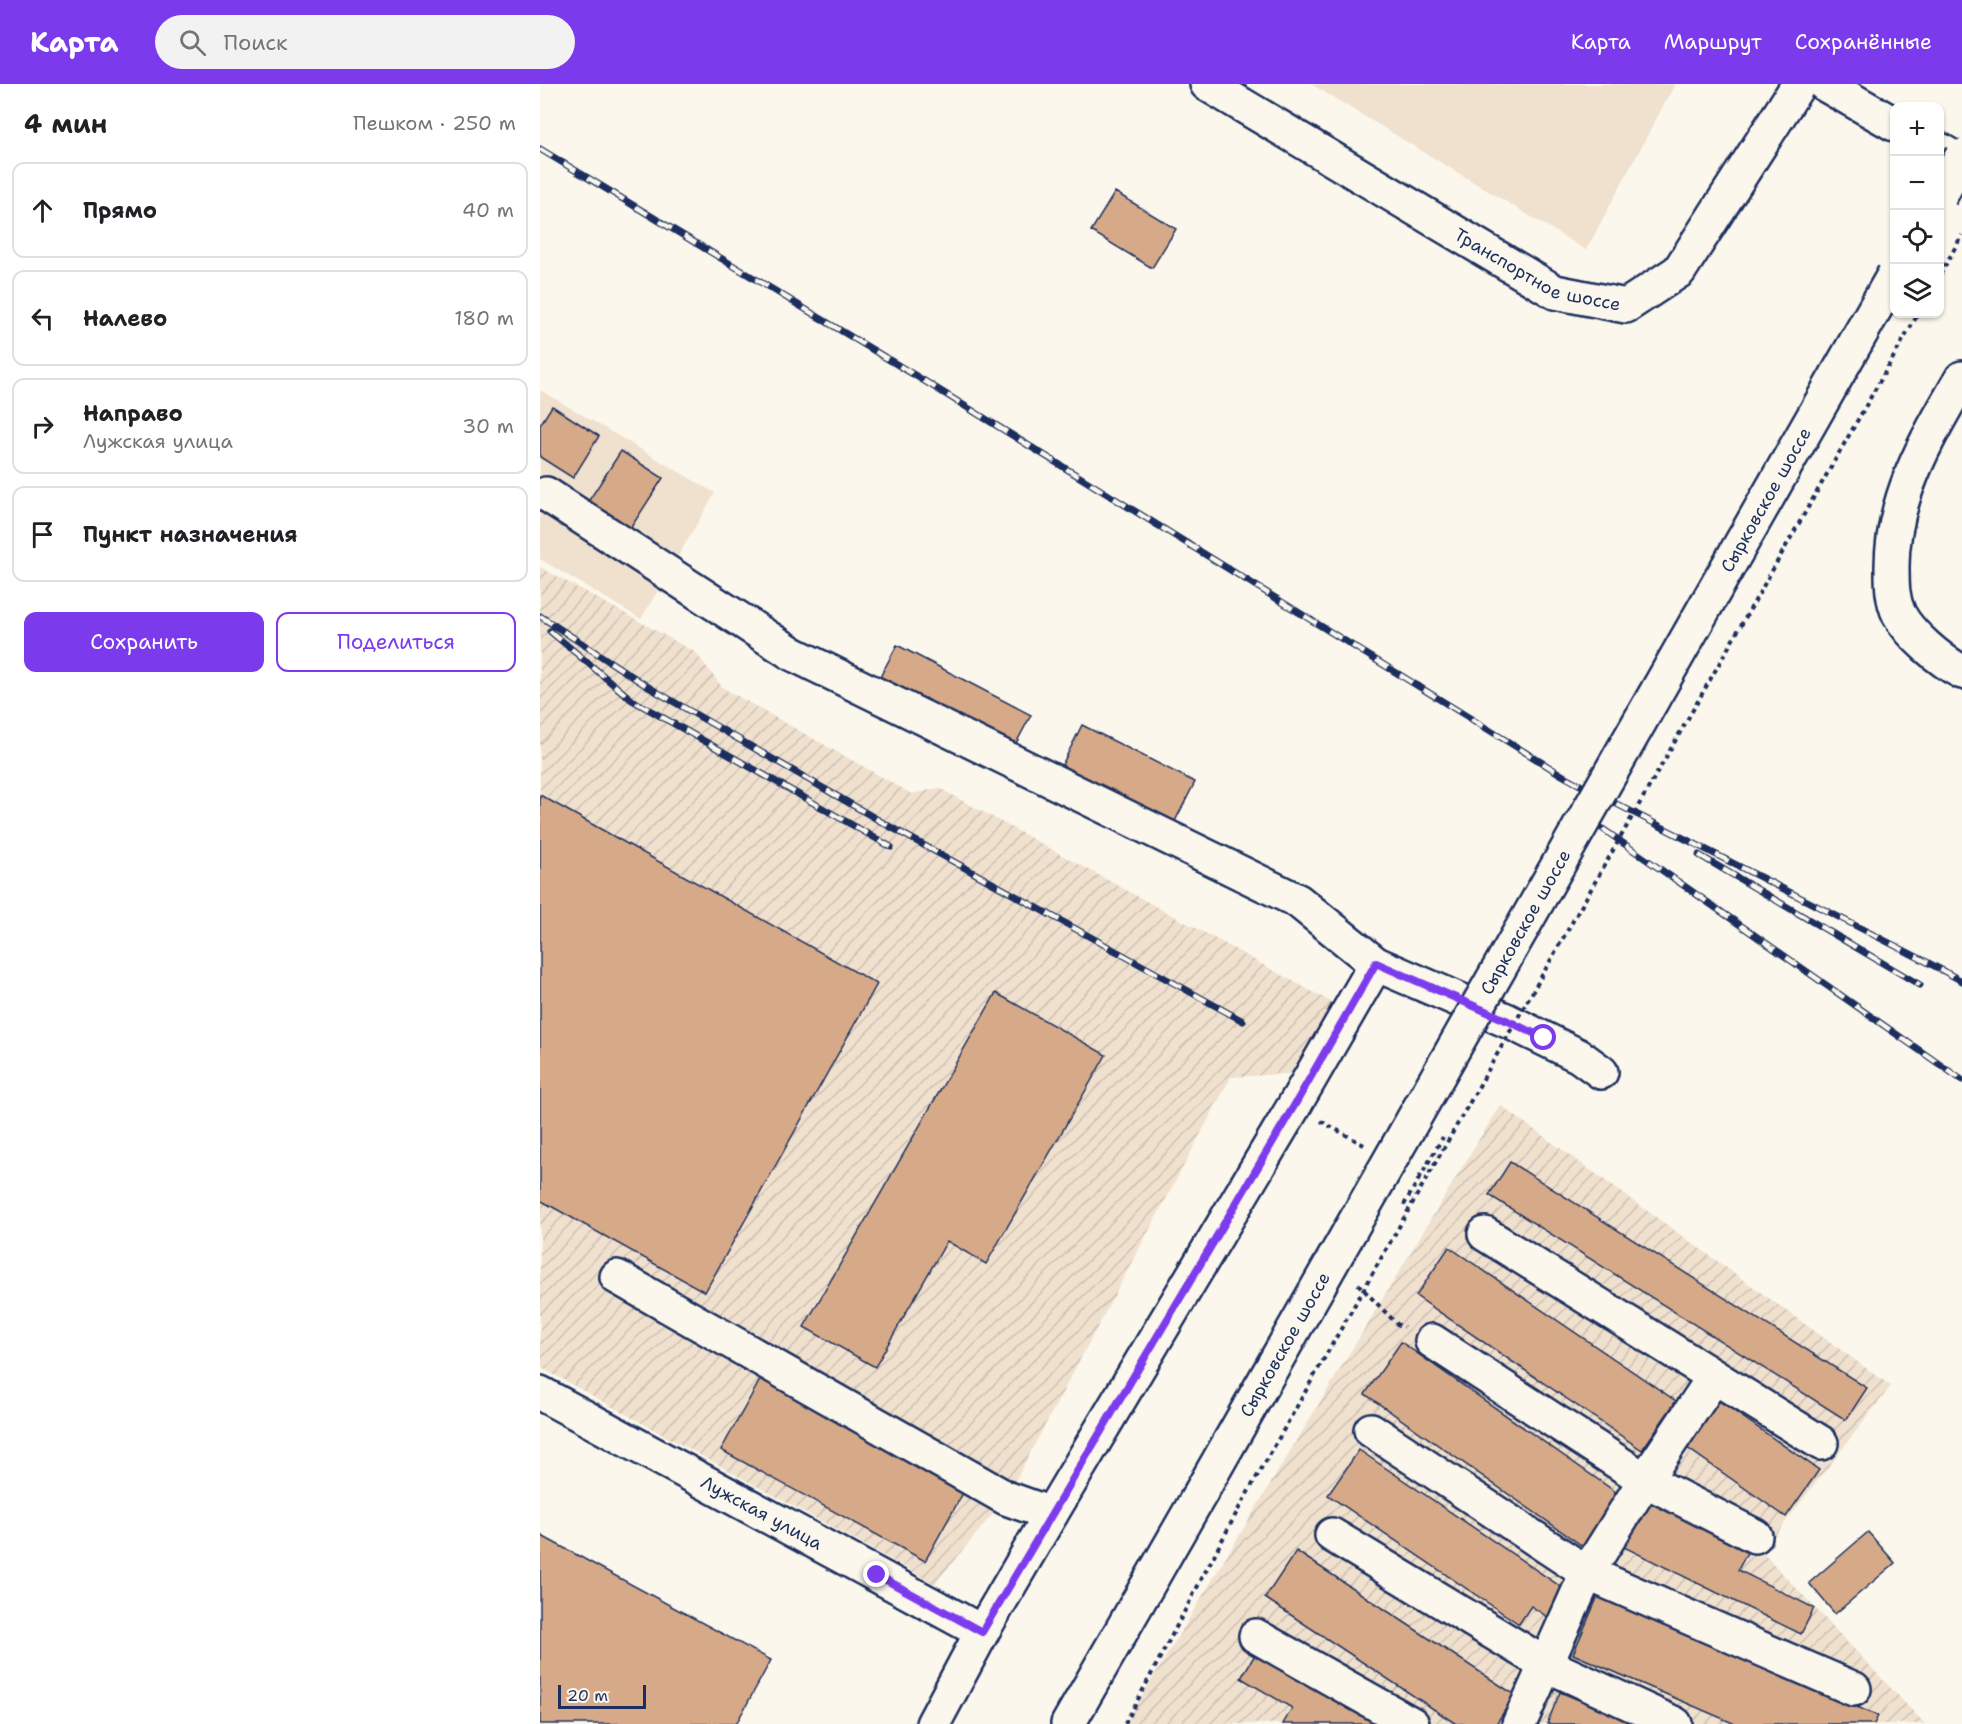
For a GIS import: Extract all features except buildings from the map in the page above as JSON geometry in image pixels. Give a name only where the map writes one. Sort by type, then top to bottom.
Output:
[{"type":"main road","name":"Транспортное шоссе","points":[[1207,84],[1555,292],[1626,306],[1679,271],[1799,84]]},
{"type":"main road","points":[[1824,84],[1890,122]]},
{"type":"main road","points":[[1944,152],[1962,163]]},
{"type":"main road","points":[[1944,189],[1962,156]]},
{"type":"main road","name":"Сырковское шоссе","points":[[1068,1724],[1890,282]]},
{"type":"main road","points":[[1962,378],[1923,446],[1902,503],[1892,557],[1893,592],[1899,614],[1912,632],[1951,666],[1962,672]]},
{"type":"main road","points":[[546,494],[793,654],[1298,901],[1376,963],[1508,1021],[1579,1056],[1601,1072]]},
{"type":"main road","points":[[933,1724],[982,1632],[1288,1116],[1376,963]]},
{"type":"main road","points":[[1485,1234],[1821,1443]]},
{"type":"main road","points":[[617,1277],[1006,1498],[1052,1514]]},
{"type":"main road","points":[[1432,1341],[1645,1480],[1755,1536]]},
{"type":"main road","points":[[1519,1724],[1587,1573],[1645,1480],[1714,1377]]},
{"type":"main road","name":"Лужская улица","points":[[540,1393],[982,1632]]},
{"type":"main road","points":[[1371,1430],[1587,1573],[1854,1689]]},
{"type":"main road","points":[[1332,1535],[1545,1664],[1676,1724]]},
{"type":"main road","points":[[1256,1636],[1413,1724]]},
{"type":"path","points":[[1944,268],[1962,235]]},
{"type":"path","points":[[1125,1724],[1239,1510],[1916,318]]},
{"type":"path","points":[[1403,1207],[1420,1177]]},
{"type":"path","points":[[1363,1275],[1357,1285],[1397,1324],[1432,1341]]},
{"type":"shaded area","points":[[1311,84],[1675,84],[1586,250]]},
{"type":"shaded area","points":[[540,390],[715,493],[641,619],[540,559]]},
{"type":"shaded area","points":[[540,567],[695,652],[723,688],[912,794],[939,788],[1353,1014],[1321,1072],[1231,1077],[1006,1498],[935,1584],[540,1367]]},
{"type":"shaded area","points":[[1500,1105],[1891,1386],[1762,1552],[1925,1724],[1125,1724]]},
{"type":"railway","points":[[540,149],[926,382],[1562,775],[1962,981]]},
{"type":"railway","points":[[540,616],[650,688],[887,825],[1243,1021]]},
{"type":"railway","points":[[550,631],[632,700],[891,847]]},
{"type":"railway","points":[[1580,813],[1962,1080]]},
{"type":"railway","points":[[1699,855],[1920,985]]},
{"type":"route","points":[[877,1575],[982,1632],[1294,1106],[1376,963],[1544,1038]]}]
